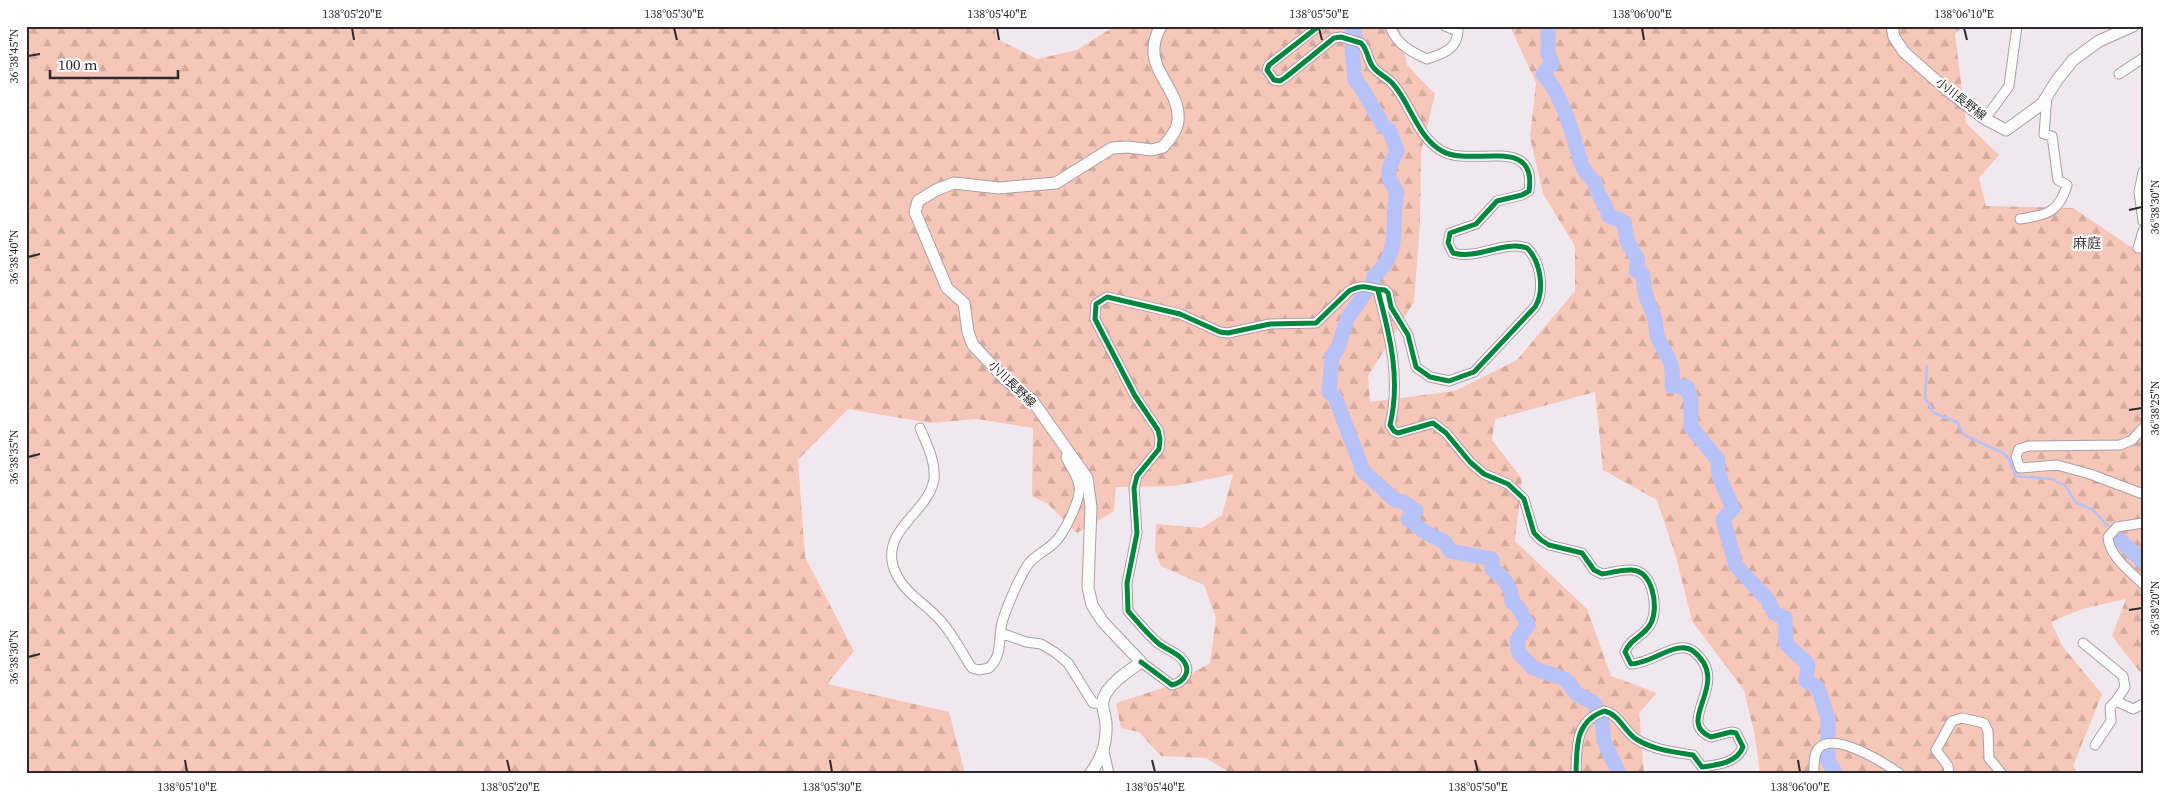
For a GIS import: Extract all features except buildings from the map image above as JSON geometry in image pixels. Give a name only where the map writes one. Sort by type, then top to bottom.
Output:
[{"type":"main road","name":"小川長野線","points":[[1141,662],[1103,622],[1092,605],[1088,587],[1092,537],[1087,478],[1032,400],[1006,380],[973,345],[968,332],[964,303],[947,288],[915,212],[918,201],[936,190],[954,183],[999,188],[1056,182],[1112,148],[1128,147],[1152,150],[1163,147],[1175,131],[1178,121],[1175,101],[1155,63],[1154,37],[1161,26]]},
{"type":"main road","name":"小川長野線","points":[[1892,26],[1894,37],[1904,52],[1947,90],[1985,119],[2006,130],[2036,109],[2074,60],[2100,41],[2133,26]]},
{"type":"main road","points":[[1090,774],[1104,751],[1106,723],[1102,704],[1105,694],[1114,683],[1141,662]]},
{"type":"street","points":[[1141,662],[1172,685],[1182,683],[1186,676],[1186,668],[1182,659],[1159,644],[1128,611],[1127,583],[1137,533],[1134,488],[1137,476],[1159,449],[1160,439],[1158,430],[1135,396],[1098,326],[1095,319],[1096,304],[1107,297],[1117,299],[1187,316],[1220,332],[1228,333],[1270,324],[1316,323],[1350,291],[1362,286],[1378,291],[1385,290],[1388,293],[1391,307],[1408,334],[1416,367],[1430,377],[1449,382],[1474,372],[1536,307],[1542,290],[1531,252],[1527,248],[1518,245],[1473,255],[1459,255],[1453,253],[1450,249],[1448,236],[1452,232],[1476,224],[1497,201],[1522,195],[1529,191],[1528,176],[1522,161],[1517,157],[1451,156],[1436,147],[1393,84],[1374,68],[1366,47],[1361,43],[1341,37],[1334,38],[1286,77],[1280,81],[1274,80],[1267,70],[1269,65],[1319,26]]},
{"type":"street","points":[[1390,26],[1396,40],[1414,54],[1427,59],[1452,49],[1458,40],[1458,31],[1444,26]]},
{"type":"street","points":[[1985,119],[2014,79],[2017,26]]},
{"type":"street","points":[[2119,74],[2143,58]]},
{"type":"street","points":[[2020,219],[2052,211],[2063,199],[2067,185],[2058,180],[2052,136],[2044,134],[2047,96]]},
{"type":"street","points":[[2143,172],[2139,192],[2143,221]]},
{"type":"street","points":[[2143,230],[2138,248],[2143,248]]},
{"type":"street","points":[[1378,291],[1392,346],[1395,402],[1390,425],[1394,431],[1398,433],[1432,423],[1446,433],[1470,462],[1484,474],[1508,484],[1524,499],[1534,533],[1541,540],[1549,545],[1582,553],[1594,570],[1602,574],[1633,569],[1648,580],[1655,604],[1652,622],[1645,632],[1628,644],[1625,652],[1628,658],[1632,664],[1642,664],[1679,647],[1688,648],[1701,659],[1709,682],[1697,717],[1697,726],[1700,731],[1711,737],[1731,732],[1736,733],[1742,741],[1743,747],[1736,757],[1702,770],[1693,755],[1656,749],[1628,733],[1614,715],[1604,711],[1584,724],[1577,736],[1576,774]]},
{"type":"street","points":[[920,428],[929,450],[934,478],[926,497],[896,536],[892,549],[893,564],[906,591],[938,618],[972,668],[979,670],[989,668],[999,655],[1003,620],[1027,566],[1035,556],[1059,537],[1076,504],[1079,492],[1078,481],[1066,458],[1068,451]]},
{"type":"street","points":[[2143,428],[2132,440],[2120,445],[2029,446],[2019,449],[2016,457],[2020,468],[2057,465],[2090,474],[2143,494]]},
{"type":"street","points":[[2143,523],[2117,527],[2108,537],[2112,552],[2143,584]]},
{"type":"street","points":[[1001,633],[1026,642],[1041,644],[1056,654],[1068,663],[1093,703],[1102,704]]},
{"type":"street","points":[[2083,643],[2123,676],[2125,687],[2110,707],[2110,721],[2095,745]]},
{"type":"street","points":[[2116,701],[2134,709],[2143,704]]},
{"type":"street","points":[[1949,774],[1948,766],[1936,750],[1952,721],[1962,718],[1984,723],[1988,731],[1989,758],[2002,774]]},
{"type":"street","points":[[1814,774],[1816,752],[1824,744],[1830,743],[1861,751],[1900,774]]},
{"type":"street","points":[[1104,751],[1109,774]]},
{"type":"green space","points":[[26,26],[994,26],[997,39],[1037,59],[1077,50],[1115,26],[1399,26],[1407,65],[1435,94],[1421,153],[1420,224],[1414,302],[1368,376],[1370,402],[1455,391],[1517,360],[1575,291],[1575,246],[1543,194],[1530,137],[1536,83],[1510,26],[1964,26],[1955,33],[1966,123],[1999,155],[1979,178],[1986,206],[2073,208],[2143,255],[2143,676],[2112,636],[2126,599],[2082,609],[2051,622],[2063,647],[2102,694],[2073,766],[2079,774],[1760,774],[1755,736],[1744,690],[1692,621],[1676,557],[1657,500],[1603,470],[1595,392],[1495,419],[1492,440],[1522,479],[1515,541],[1587,609],[1611,676],[1657,693],[1639,713],[1644,774],[1232,774],[1206,758],[1161,756],[1139,732],[1121,728],[1116,703],[1172,685],[1210,663],[1216,618],[1204,585],[1161,566],[1155,551],[1156,524],[1202,528],[1222,515],[1233,474],[1175,486],[1116,487],[1114,511],[1077,533],[1048,504],[1032,496],[1033,428],[978,419],[930,423],[848,409],[798,460],[805,557],[854,651],[827,684],[949,712],[965,774],[26,774]]},
{"type":"waterway","points":[[1351,26],[1355,36],[1352,49],[1355,80],[1384,127],[1390,131],[1397,151],[1389,172],[1390,181],[1397,192],[1394,237],[1389,257],[1374,276],[1373,282],[1348,317],[1338,348],[1332,357],[1329,392],[1335,397],[1363,471],[1395,500],[1403,502],[1416,511],[1408,519],[1425,532],[1445,542],[1450,551],[1492,559],[1492,569],[1506,583],[1511,592],[1512,602],[1518,607],[1528,625],[1517,640],[1519,653],[1533,668],[1565,679],[1577,694],[1594,703],[1602,722],[1604,741],[1619,774]]},
{"type":"waterway","points":[[1548,26],[1548,54],[1552,63],[1543,74],[1558,97],[1569,124],[1581,164],[1595,182],[1597,191],[1609,216],[1624,222],[1627,241],[1638,260],[1636,270],[1643,275],[1645,292],[1655,318],[1657,335],[1671,364],[1672,386],[1687,387],[1691,400],[1691,427],[1718,460],[1719,473],[1733,509],[1723,519],[1736,566],[1768,600],[1774,613],[1785,618],[1786,644],[1808,664],[1806,681],[1818,688],[1828,719],[1828,761],[1836,774]]},
{"type":"waterway","points":[[1927,366],[1925,398],[1934,413],[1957,422],[1964,435],[2003,453],[2008,458],[2016,476],[2052,479],[2066,486],[2075,502],[2093,510],[2108,526]]},
{"type":"waterway","points":[[2118,538],[2121,541]]},
{"type":"waterway","points":[[2121,541],[2143,562]]},
{"type":"cycle path","points":[[1141,662],[1172,685],[1184,678],[1187,671],[1182,659],[1146,632],[1128,611],[1127,583],[1137,533],[1134,488],[1137,476],[1159,449],[1160,439],[1158,430],[1135,396],[1095,319],[1096,304],[1107,297],[1180,314],[1220,332],[1228,333],[1270,324],[1316,323],[1349,291],[1355,288],[1364,287],[1385,290],[1388,293],[1391,307],[1408,335],[1416,367],[1430,377],[1449,381],[1474,372],[1535,307],[1540,293],[1541,285],[1536,261],[1527,248],[1509,246],[1472,254],[1462,254],[1453,253],[1448,243],[1450,233],[1476,224],[1497,201],[1522,195],[1529,191],[1529,174],[1523,163],[1513,158],[1454,155],[1442,151],[1420,129],[1393,84],[1373,67],[1361,43],[1341,37],[1334,38],[1286,77],[1280,81],[1274,80],[1267,70],[1269,65],[1319,26]]},
{"type":"cycle path","points":[[1378,291],[1393,358],[1394,391],[1390,425],[1394,431],[1398,433],[1433,423],[1446,433],[1470,462],[1484,474],[1508,484],[1524,499],[1534,533],[1541,540],[1549,545],[1582,553],[1594,570],[1602,574],[1632,570],[1645,576],[1652,590],[1654,615],[1646,630],[1627,647],[1625,652],[1631,664],[1639,663],[1680,648],[1687,648],[1693,651],[1704,663],[1708,676],[1707,688],[1699,711],[1698,721],[1701,730],[1711,737],[1731,732],[1736,733],[1743,747],[1736,757],[1731,760],[1702,767],[1693,755],[1671,752],[1643,743],[1632,736],[1618,719],[1604,711],[1594,716],[1582,729],[1577,746],[1576,774]]},
{"type":"district","name":"麻庭","points":[[2087,243]]}]
